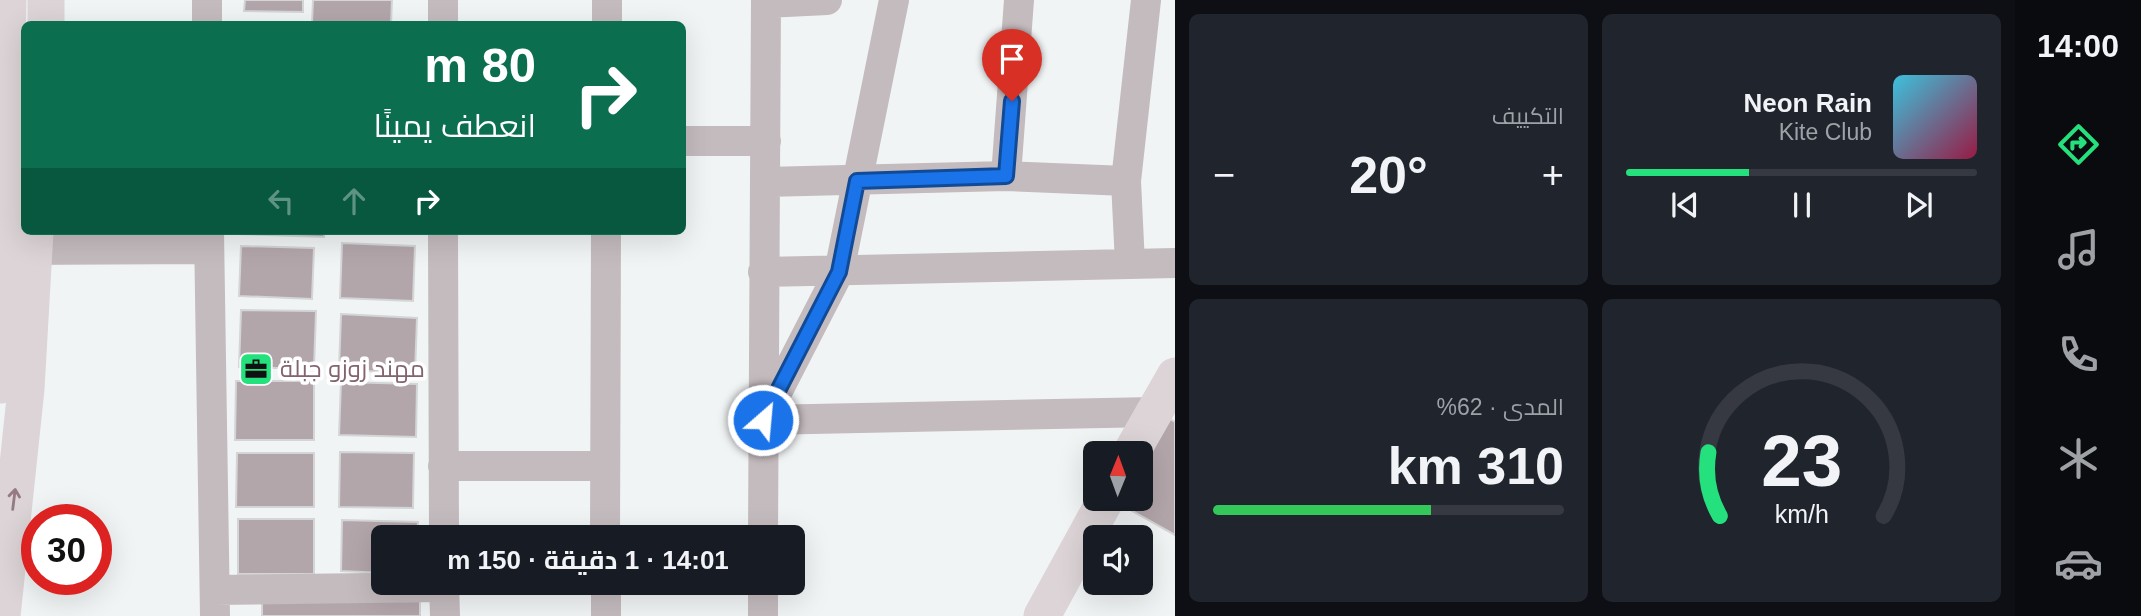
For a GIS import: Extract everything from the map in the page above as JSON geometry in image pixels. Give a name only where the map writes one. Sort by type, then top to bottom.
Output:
[{"type":"main road","points":[[8,0],[5,138],[21,218]]},
{"type":"main road","points":[[46,21],[47,0]]},
{"type":"main road","points":[[0,385],[26,243]]},
{"type":"main road","points":[[2,616],[26,389],[26,243]]},
{"type":"main road","points":[[1138,441],[1175,376]]},
{"type":"main road","points":[[1042,616],[1099,511]]},
{"type":"street","points":[[207,0],[207,21]]},
{"type":"street","points":[[443,0],[443,21]]},
{"type":"street","points":[[607,0],[607,21]]},
{"type":"street","points":[[763,525],[766,1],[827,0]]},
{"type":"street","points":[[763,420],[839,272],[894,0]]},
{"type":"street","points":[[1006,176],[1019,0]]},
{"type":"street","points":[[1130,264],[1126,181],[1146,0]]},
{"type":"street","points":[[686,141],[766,141]]},
{"type":"street","points":[[765,183],[1006,176],[1126,181]]},
{"type":"street","points":[[443,235],[444,525]]},
{"type":"street","points":[[605,525],[606,235]]},
{"type":"street","points":[[26,243],[209,240],[215,603],[444,595]]},
{"type":"street","points":[[764,272],[1175,263]]},
{"type":"street","points":[[763,420],[1154,412]]},
{"type":"street","points":[[443,466],[604,466]]},
{"type":"street","points":[[606,595],[606,616]]},
{"type":"street","points":[[763,595],[763,616]]},
{"type":"building","points":[[245,0],[303,0],[303,12],[244,11]]},
{"type":"building","points":[[313,0],[392,0],[391,21],[312,21]]},
{"type":"building","points":[[267,235],[324,235],[324,237]]},
{"type":"building","points":[[342,243],[415,246],[413,301],[340,298]]},
{"type":"building","points":[[241,246],[314,248],[312,299],[239,296]]},
{"type":"building","points":[[241,310],[316,311],[314,369],[239,367]]},
{"type":"building","points":[[341,314],[417,318],[415,373],[339,370]]},
{"type":"building","points":[[236,381],[314,381],[314,440],[235,440]]},
{"type":"building","points":[[341,382],[417,384],[416,437],[339,435]]},
{"type":"building","points":[[1160,413],[1175,422],[1175,535],[1132,511],[1153,511],[1153,441],[1147,441]]},
{"type":"building","points":[[340,452],[414,453],[413,508],[339,507]]},
{"type":"building","points":[[237,453],[314,453],[314,507],[236,507]]},
{"type":"building","points":[[238,519],[314,519],[314,574],[238,574]]},
{"type":"building","points":[[342,520],[418,522],[418,525],[371,525],[371,572],[341,571]]},
{"type":"building","points":[[262,601],[420,601],[420,616],[262,616]]},
{"type":"place","name":"مهند زوزو جبلة","points":[[256,369]]},
{"type":"route","points":[[763,420],[839,272],[857,181],[1006,176],[1012,101]]}]
